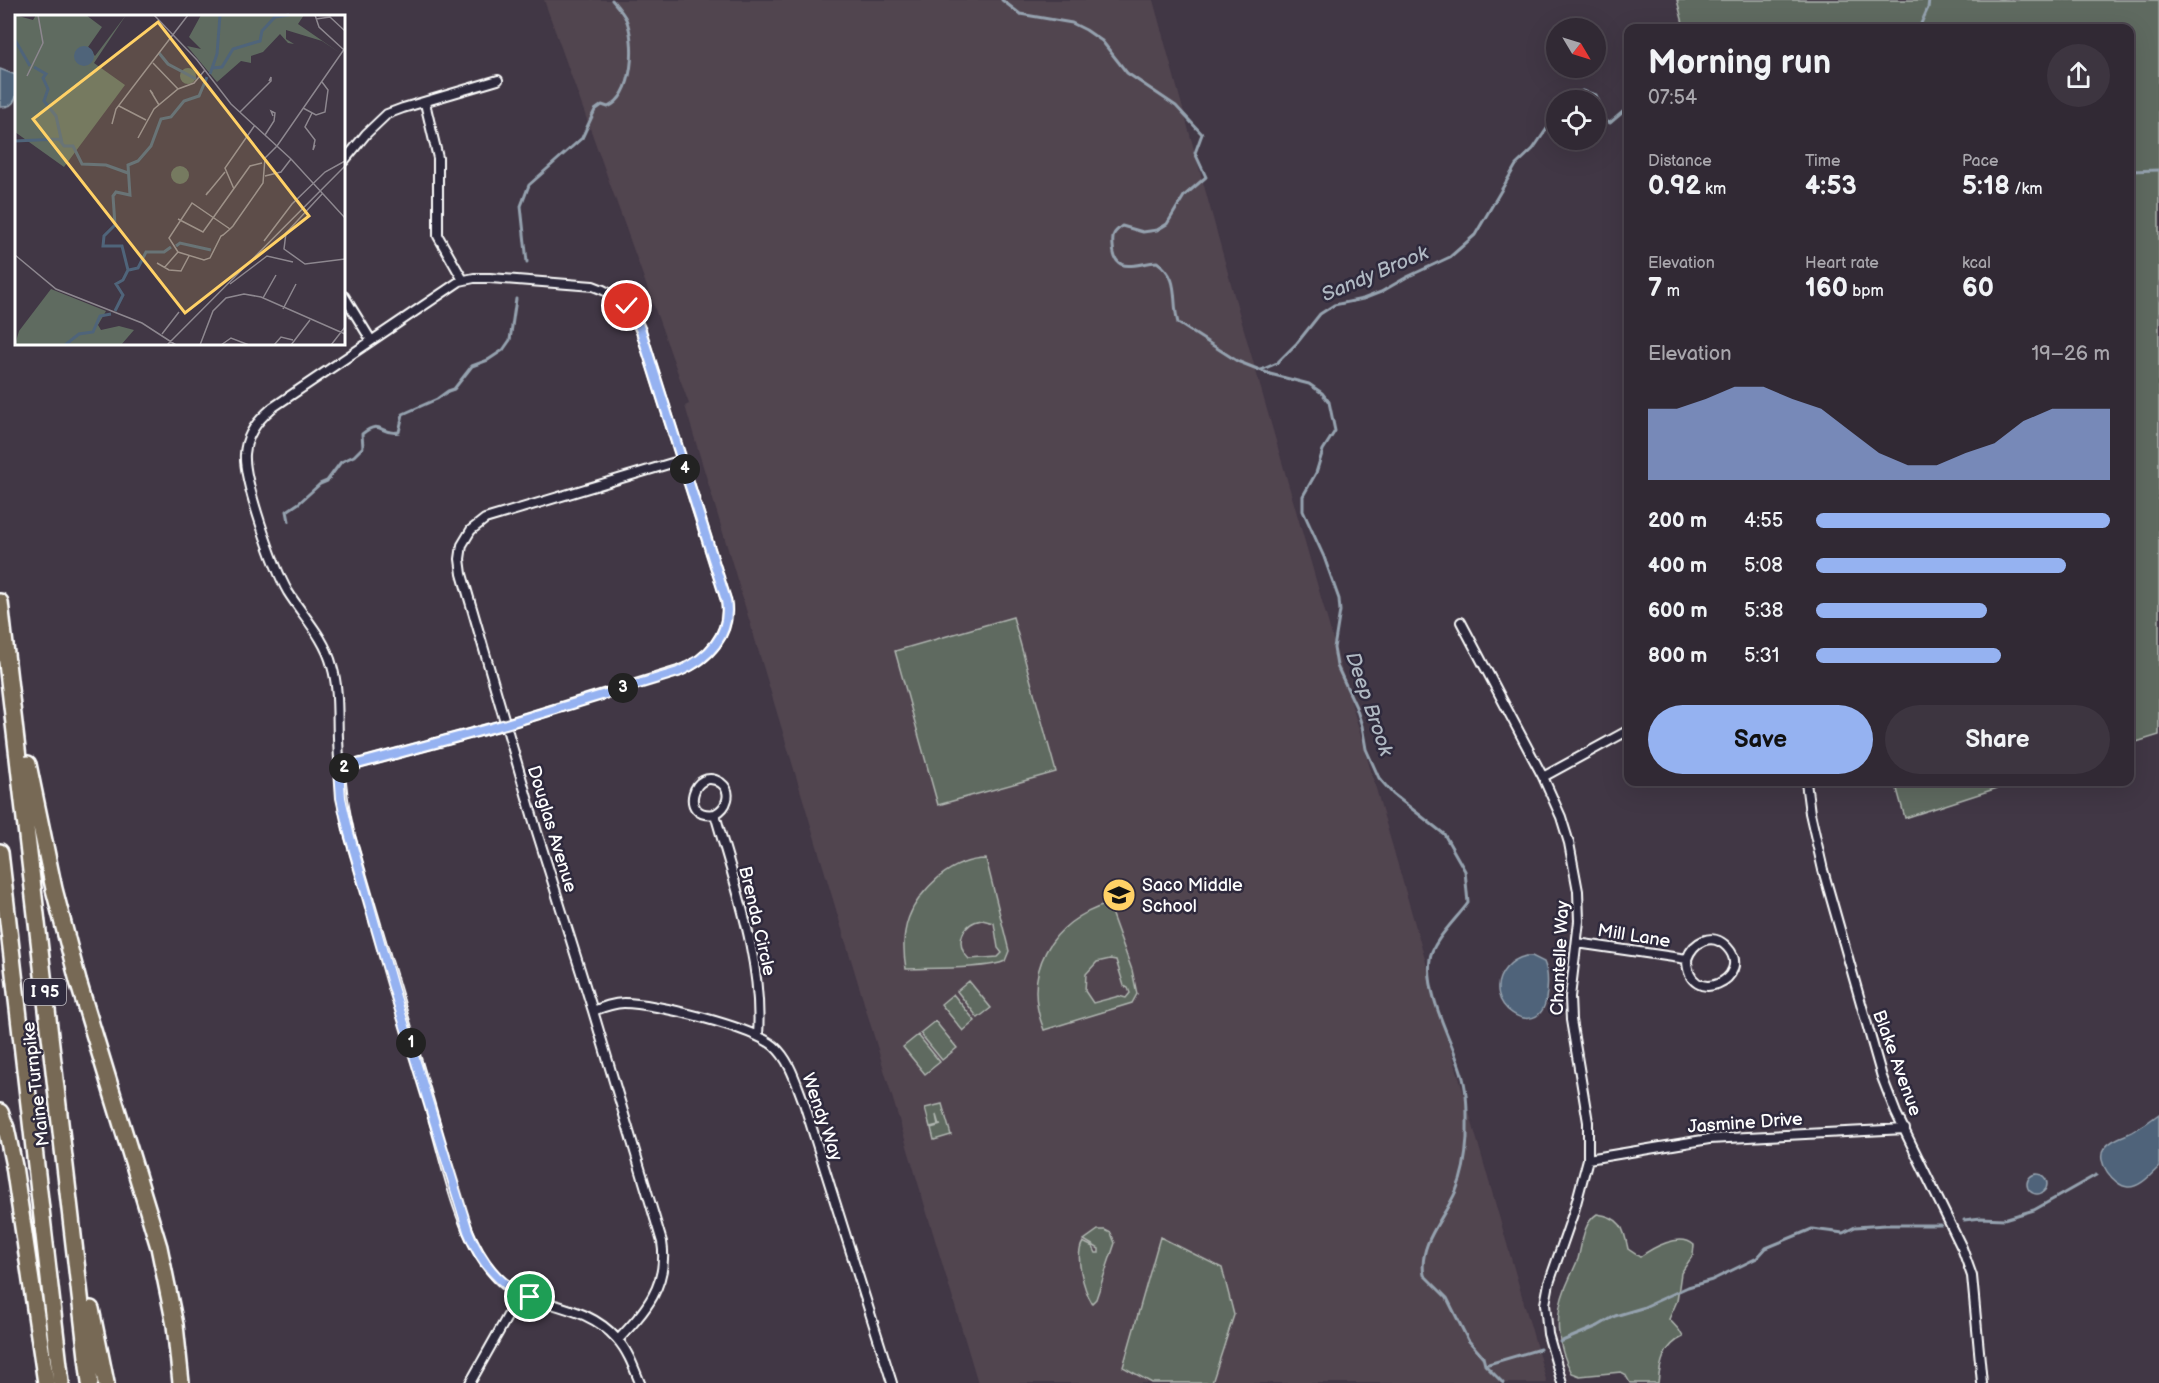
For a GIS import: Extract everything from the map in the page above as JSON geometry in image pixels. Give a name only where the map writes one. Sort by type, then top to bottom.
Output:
[{"type":"highway","name":"Maine Turnpike","points":[[0,602],[90,1383]]},
{"type":"highway","points":[[7,661],[62,925],[159,1247],[175,1325],[181,1383]]},
{"type":"highway","name":"Maine Turnpike","points":[[0,852],[62,1383]]},
{"type":"highway","points":[[0,1112],[14,1166],[46,1383]]},
{"type":"highway","points":[[70,1207],[106,1383]]},
{"type":"street","points":[[345,160],[380,119],[395,110],[498,80]]},
{"type":"street","points":[[425,103],[438,165],[436,226],[438,236],[463,280]]},
{"type":"street","points":[[339,769],[506,724],[678,672],[702,659],[718,642],[726,621],[726,600],[641,331],[635,317],[622,302],[606,291],[593,286],[481,277],[463,280],[263,415],[249,437],[245,453],[250,490],[280,577],[323,644],[333,668],[336,686],[339,769],[341,798],[352,844],[472,1241],[486,1264],[505,1284],[520,1294],[575,1310],[600,1324],[618,1340],[640,1383]]},
{"type":"street","points":[[345,298],[371,340]]},
{"type":"street","name":"Douglas Avenue","points":[[618,1340],[654,1294],[661,1280],[664,1259],[662,1242],[554,888],[462,574],[460,552],[467,536],[477,524],[490,516],[682,460]]},
{"type":"street","name":"Chantelle Way","points":[[1461,622],[1561,816],[1572,857],[1579,906],[1570,1009],[1588,1122],[1588,1159],[1574,1211],[1546,1294],[1545,1318],[1562,1383]]},
{"type":"street","points":[[1542,777],[1624,733]]},
{"type":"street","points":[[703,781],[720,782],[727,791],[725,807],[716,814],[710,815],[699,811],[693,801],[694,789],[703,781]]},
{"type":"street","name":"Blake Avenue","points":[[1807,786],[1818,849],[1882,1077],[1896,1113],[1962,1248],[1972,1275],[1982,1383]]},
{"type":"street","name":"Brenda Circle","points":[[716,814],[752,954],[759,1006],[758,1036]]},
{"type":"street","name":"Mill Lane","points":[[1717,940],[1729,949],[1734,964],[1728,979],[1722,983],[1707,986],[1694,980],[1689,974],[1687,959],[1689,952],[1701,941],[1717,940]]},
{"type":"street","name":"Mill Lane","points":[[1577,943],[1687,959]]},
{"type":"street","name":"Wendy Way","points":[[593,1011],[618,1004],[637,1005],[713,1021],[758,1036],[780,1053],[796,1083],[891,1383]]},
{"type":"street","name":"Jasmine Drive","points":[[1588,1159],[1709,1139],[1905,1129]]},
{"type":"street","points":[[470,1383],[520,1294]]},
{"type":"shaded area","name":"Saco Middle School","points":[[544,0],[1153,0],[1236,302],[1547,1383],[978,1383],[685,406],[689,404]]},
{"type":"green space","points":[[1677,0],[2159,0],[2159,735],[2134,743],[2134,24],[1680,24],[1683,23]]},
{"type":"green space","points":[[1013,617],[1056,772],[938,805],[895,651]]},
{"type":"green space","points":[[1896,786],[2004,786],[1905,818]]},
{"type":"green space","points":[[986,859],[1009,951],[1005,961],[972,967],[906,969],[905,929],[920,897],[939,877],[961,864]],"holes":[[[982,920],[994,923],[998,948],[1002,953],[998,957],[969,959],[964,953],[961,941],[965,930],[969,925]]]},
{"type":"green space","points":[[1108,904],[1132,970],[1137,994],[1132,1003],[1044,1030],[1038,1009],[1036,988],[1039,969],[1046,952],[1057,936],[1088,912]],"holes":[[[1116,960],[1124,986],[1130,993],[1126,998],[1119,996],[1093,1003],[1085,991],[1086,974],[1097,962]]]},
{"type":"green space","points":[[969,981],[991,1008],[978,1018],[957,991]]},
{"type":"green space","points":[[953,994],[975,1021],[963,1031],[941,1004]]},
{"type":"green space","points":[[935,1021],[957,1048],[942,1060],[920,1033]]},
{"type":"green space","points":[[918,1035],[940,1062],[925,1074],[903,1047]]},
{"type":"green space","points":[[942,1104],[951,1135],[934,1140],[931,1128],[941,1125],[936,1115],[938,1125],[930,1127],[925,1108]]},
{"type":"green space","points":[[1597,1214],[1611,1218],[1620,1225],[1628,1249],[1640,1257],[1659,1246],[1674,1241],[1688,1241],[1694,1245],[1693,1255],[1681,1273],[1677,1301],[1669,1319],[1683,1337],[1667,1350],[1658,1383],[1630,1383],[1625,1374],[1621,1372],[1580,1376],[1572,1373],[1563,1353],[1559,1332],[1559,1310],[1578,1259],[1586,1228]]},
{"type":"green space","points":[[1098,1230],[1111,1233],[1115,1243],[1096,1299],[1092,1303],[1083,1282],[1079,1256],[1083,1242],[1099,1253],[1099,1249],[1084,1240]]},
{"type":"green space","points":[[1160,1237],[1222,1268],[1234,1315],[1212,1383],[1152,1383],[1123,1367]]},
{"type":"water","points":[[0,69],[15,75],[15,99],[11,105],[0,107]]},
{"type":"water","points":[[1532,956],[1544,962],[1546,966],[1548,985],[1546,999],[1541,1012],[1533,1018],[1522,1018],[1512,1013],[1504,1005],[1499,994],[1499,981],[1506,968],[1515,960]]},
{"type":"water","points":[[2159,1114],[2159,1167],[2137,1185],[2123,1186],[2107,1172],[2102,1160],[2104,1149],[2113,1141]]},
{"type":"water","points":[[2033,1174],[2041,1174],[2047,1180],[2047,1188],[2041,1194],[2033,1194],[2027,1188],[2027,1180]]},
{"type":"waterway","points":[[527,262],[521,206],[529,185],[582,138],[595,110],[602,105],[608,107],[617,101],[628,80],[632,54],[629,29],[625,17],[612,0]]},
{"type":"waterway","name":"Deep Brook","points":[[1002,0],[1020,14],[1072,23],[1086,30],[1102,41],[1127,73],[1176,106],[1202,134],[1195,153],[1206,177],[1184,196],[1167,224],[1157,230],[1143,232],[1122,226],[1114,234],[1114,255],[1117,261],[1128,266],[1157,262],[1165,268],[1172,282],[1178,323],[1237,361],[1270,374],[1309,384],[1322,393],[1329,402],[1335,431],[1323,450],[1316,473],[1303,496],[1303,511],[1324,557],[1339,599],[1340,611],[1334,648],[1337,666],[1356,707],[1366,749],[1379,778],[1393,794],[1444,834],[1465,871],[1468,903],[1435,945],[1430,959],[1430,974],[1441,1020],[1465,1085],[1466,1152],[1456,1191],[1428,1242],[1423,1263],[1424,1275],[1447,1298],[1468,1340],[1483,1357],[1485,1365],[1503,1383]]},
{"type":"waterway","points":[[1921,24],[1929,0]]},
{"type":"waterway","name":"Sandy Brook","points":[[1606,121],[1610,123],[1624,111]]},
{"type":"waterway","name":"Sandy Brook","points":[[1261,370],[1277,363],[1297,343],[1320,314],[1334,305],[1363,299],[1381,292],[1450,257],[1475,235],[1516,165],[1533,149],[1546,130]]},
{"type":"waterway","name":"Sandy Brook","points":[[2134,171],[2159,170]]},
{"type":"waterway","points":[[289,521],[287,511],[327,481],[341,462],[354,456],[363,447],[362,434],[377,427],[388,432],[399,432],[403,414],[454,389],[472,366],[488,360],[503,350],[510,340],[516,299]]},
{"type":"waterway","points":[[1964,1220],[2004,1219],[2034,1210],[2096,1175]]},
{"type":"waterway","points":[[1560,1342],[1615,1316],[1642,1308],[1688,1287],[1712,1280],[1757,1258],[1766,1248],[1812,1229],[1843,1233],[1855,1227],[1941,1225]]},
{"type":"waterway","points":[[1485,1365],[1540,1349]]},
{"type":"place","name":"Saco Middle School","points":[[1119,895]]},
{"type":"route","points":[[530,1297],[512,1289],[494,1273],[479,1254],[468,1231],[392,984],[349,833],[341,798],[339,769],[506,724],[678,672],[702,659],[718,642],[725,628],[726,600],[641,331],[627,306]]}]
